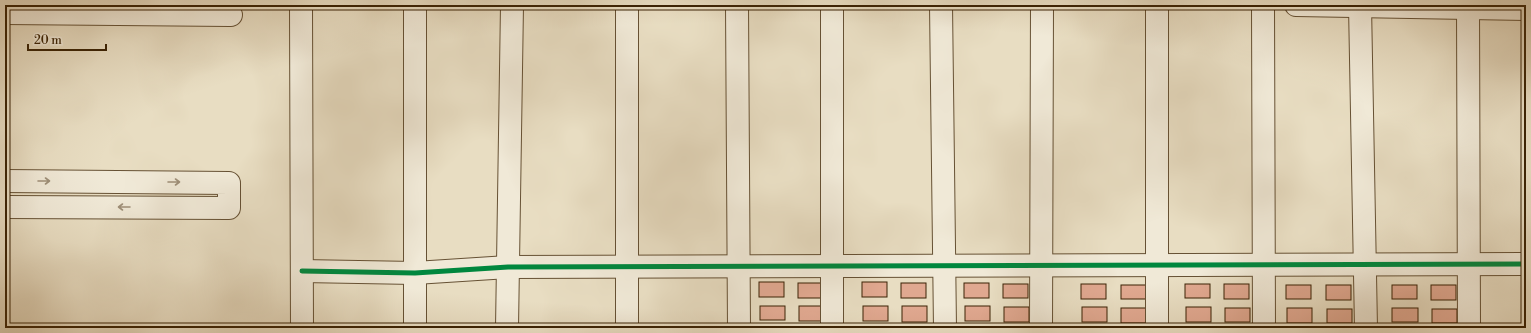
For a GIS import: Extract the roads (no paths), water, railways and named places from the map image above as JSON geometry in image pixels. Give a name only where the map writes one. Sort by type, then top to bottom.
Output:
[{"type":"street","points":[[301,5],[302,328]]},
{"type":"street","points":[[415,5],[415,328]]},
{"type":"street","points":[[507,328],[512,5]]},
{"type":"street","points":[[627,328],[628,5]]},
{"type":"street","points":[[737,5],[740,267],[739,328]]},
{"type":"street","points":[[832,5],[832,328]]},
{"type":"street","points":[[941,5],[945,328]]},
{"type":"street","points":[[1041,328],[1042,5]]},
{"type":"street","points":[[1157,5],[1157,328]]},
{"type":"street","points":[[1263,5],[1264,328]]},
{"type":"street","points":[[1296,5],[1468,6],[1526,9]]},
{"type":"street","points":[[1360,6],[1366,328]]},
{"type":"street","points":[[1468,6],[1469,328]]},
{"type":"street","points":[[5,13],[231,15]]},
{"type":"street","points":[[5,181],[230,183],[229,208],[5,207]]},
{"type":"street","points":[[302,271],[415,273],[508,267],[1526,264]]}]
